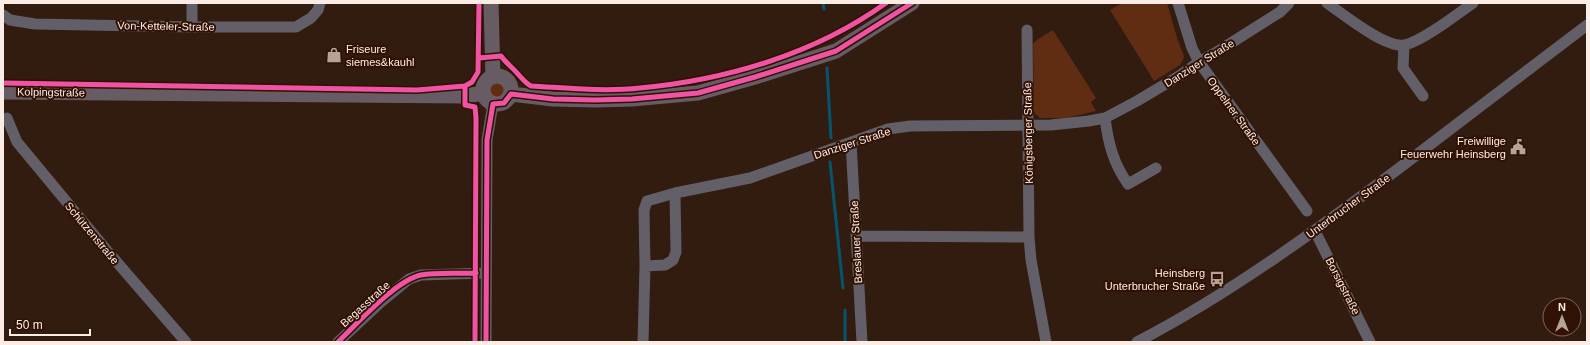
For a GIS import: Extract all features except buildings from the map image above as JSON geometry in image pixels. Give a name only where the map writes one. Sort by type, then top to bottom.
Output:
[{"type":"main road","points":[[491,3],[493,77]]},
{"type":"main road","points":[[510,94],[553,99],[595,100],[632,99],[698,93],[755,77],[836,51],[912,3]]},
{"type":"main road","points":[[500,76],[507,80],[511,87],[510,94],[504,103],[493,104],[486,100],[483,93],[484,84],[488,79],[493,77],[500,76]]},
{"type":"main road","name":"Kolpingstraße","points":[[3,92],[457,96],[483,93]]},
{"type":"street","points":[[192,3],[192,28]]},
{"type":"street","name":"Von-Ketteler-Straße","points":[[3,16],[21,23],[192,28],[296,27],[312,18],[318,10],[320,3]]},
{"type":"street","name":"Oppelner Straße","points":[[1178,3],[1192,48],[1199,62],[1306,211]]},
{"type":"street","name":"Danziger Straße","points":[[643,342],[645,266],[644,210],[646,201],[675,193],[750,178],[888,129],[910,126],[1028,125],[1089,121],[1106,118],[1179,76],[1280,12],[1289,3]]},
{"type":"street","points":[[1328,3],[1380,39],[1398,45],[1404,45],[1419,39],[1473,3]]},
{"type":"street","name":"Unterbrucher Straße","points":[[1137,342],[1168,326],[1194,310],[1314,231],[1587,25]]},
{"type":"street","name":"Königsberger Straße","points":[[1027,30],[1029,237],[1031,260],[1046,342]]},
{"type":"street","points":[[1404,45],[1403,68],[1423,96]]},
{"type":"street","points":[[486,342],[487,140],[493,104]]},
{"type":"street","name":"Schützenstraße","points":[[7,118],[17,142],[104,247],[186,342]]},
{"type":"street","points":[[1106,118],[1108,140],[1113,157],[1128,184],[1156,168]]},
{"type":"street","name":"Breslauer Straße","points":[[851,142],[862,342]]},
{"type":"street","points":[[645,266],[665,264],[673,260],[676,252],[675,193]]},
{"type":"street","name":"Borsigstraße","points":[[1314,231],[1370,342]]},
{"type":"street","points":[[856,236],[1029,237]]},
{"type":"street","name":"Begasstraße","points":[[338,342],[381,302],[409,279],[422,275],[486,273]]},
{"type":"shaded area","points":[[1122,3],[1167,3],[1184,56],[1180,65],[1154,81],[1110,10]]},
{"type":"shaded area","points":[[1053,30],[1096,98],[1091,102],[1096,111],[1066,118],[1040,118],[1034,112],[1033,44],[1038,39]]},
{"type":"shaded area","points":[[497,81],[504,84],[507,91],[504,98],[497,101],[490,98],[487,91],[490,84]]},
{"type":"waterway","points":[[823,3],[824,9]]},
{"type":"waterway","points":[[827,68],[831,138]]},
{"type":"waterway","points":[[830,162],[843,288]]},
{"type":"waterway","points":[[845,310],[845,342]]},
{"type":"cycle path","points":[[3,83],[417,90],[465,86],[472,82],[478,72],[479,3]]},
{"type":"cycle path","points":[[479,58],[501,56],[525,82],[531,86],[613,90],[672,84],[705,79],[769,62],[830,37],[859,21],[886,3]]},
{"type":"cycle path","points":[[486,342],[487,140],[493,104],[504,103],[511,94],[553,99],[595,100],[632,99],[698,93],[755,77],[836,51],[912,3]]},
{"type":"cycle path","points":[[465,86],[465,105],[475,107],[476,118],[475,342]]},
{"type":"cycle path","points":[[338,342],[377,304],[400,285],[411,279],[427,274],[476,273]]},
{"type":"place","name":"Friseure siemes&kauhl","points":[[334,55]]},
{"type":"place","name":"Freiwillige Feuerwehr Heinsberg","points":[[1518,147]]},
{"type":"place","name":"Heinsberg Unterbrucher Straße","points":[[1217,279]]}]
